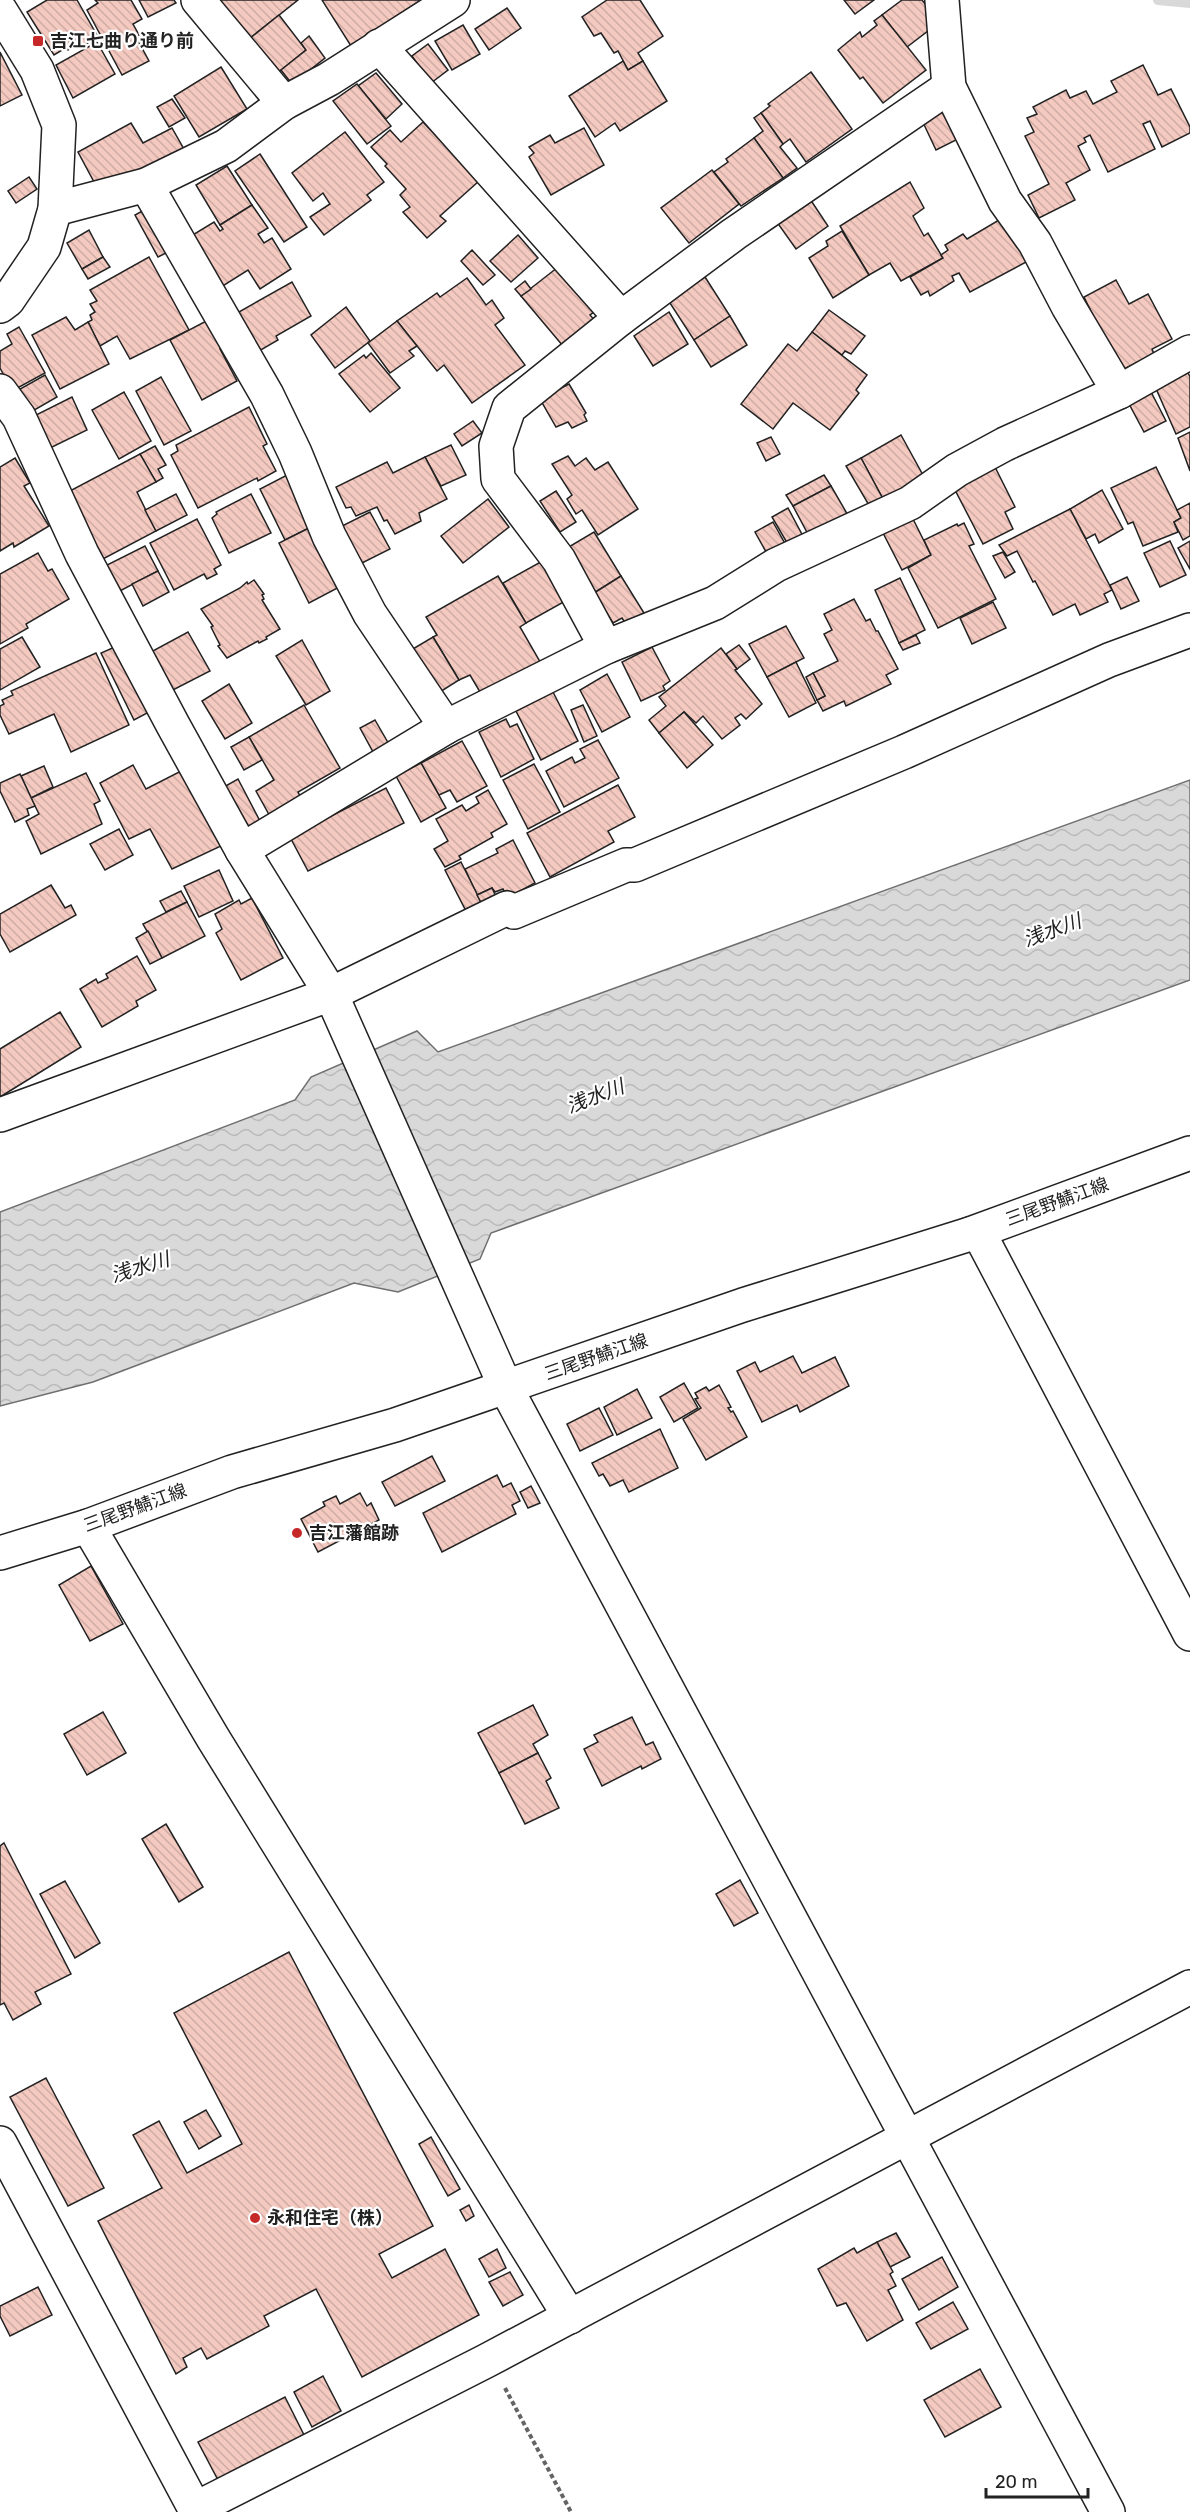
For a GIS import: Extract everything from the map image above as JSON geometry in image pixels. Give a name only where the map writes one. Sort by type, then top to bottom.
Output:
[{"type":"street","points":[[198,0],[284,103]]},
{"type":"street","points":[[55,209],[146,185],[226,146],[284,103],[329,79],[453,0]]},
{"type":"street","points":[[942,0],[949,87],[1005,201],[1035,243],[1068,306],[1119,392]]},
{"type":"street","points":[[0,306],[8,300],[44,248],[55,209],[59,125],[9,7]]},
{"type":"street","points":[[379,46],[621,318]]},
{"type":"street","points":[[606,646],[560,560],[498,478],[496,446],[509,408],[621,318],[734,234],[949,87]]},
{"type":"street","points":[[146,185],[267,395],[295,453],[329,536],[370,614],[446,727]]},
{"type":"street","points":[[242,850],[446,727],[606,646],[715,603],[776,565],[910,503],[957,470],[1005,444],[1119,392],[1190,352]]},
{"type":"street","points":[[0,391],[19,417],[82,554],[242,850],[331,994],[506,1388],[905,2137],[1108,2512]]},
{"type":"street","points":[[0,1115],[331,994],[507,908],[514,912],[626,865],[635,865],[904,752],[1109,660],[1190,630]]},
{"type":"street","name":"三尾野鯖江線","points":[[0,1553],[87,1526],[232,1472],[395,1425],[743,1305],[970,1234],[1190,1153]]},
{"type":"street","points":[[970,1234],[980,1235],[1190,1634]]},
{"type":"street","points":[[87,1526],[213,1738],[570,2317]]},
{"type":"street","points":[[0,2143],[195,2509],[489,2360],[905,2137],[1190,1988]]},
{"type":"path","points":[[489,2360],[571,2512]]},
{"type":"water","name":"浅水川","points":[[1190,780],[1190,980],[491,1233],[480,1259],[398,1292],[354,1283],[93,1382],[0,1406],[0,1212],[295,1100],[311,1077],[417,1031],[438,1052]]},
{"type":"building","points":[[47,0],[77,0],[98,37],[79,48],[78,45],[68,50],[67,47],[54,55],[27,12]]},
{"type":"building","points":[[95,0],[131,0],[142,19],[133,24],[139,35],[136,37],[149,61],[122,75],[87,10],[98,3]]},
{"type":"building","points":[[139,0],[174,0],[176,3],[148,17]]},
{"type":"building","points":[[218,0],[298,0],[249,39]]},
{"type":"building","points":[[322,0],[421,0],[351,46]]},
{"type":"building","points":[[607,0],[640,0],[663,36],[638,53],[643,61],[628,70],[618,51],[614,53],[601,33],[594,36],[582,17]]},
{"type":"building","points":[[844,0],[874,0],[855,14]]},
{"type":"building","points":[[902,0],[922,0],[934,15],[933,27],[907,47],[882,15]]},
{"type":"building","points":[[507,8],[521,28],[489,50],[475,29]]},
{"type":"building","points":[[279,15],[306,50],[276,74],[249,39]]},
{"type":"building","points":[[882,15],[926,70],[883,103],[863,77],[860,79],[838,50],[860,32],[862,37],[877,25],[874,21]]},
{"type":"building","points":[[463,25],[480,54],[452,70],[435,41]]},
{"type":"building","points":[[309,36],[325,58],[292,84],[281,70],[306,50],[301,43]]},
{"type":"building","points":[[97,42],[115,74],[73,98],[56,65]]},
{"type":"building","points":[[428,44],[448,70],[431,83],[412,56]]},
{"type":"building","points":[[0,52],[22,95],[0,106]]},
{"type":"building","points":[[623,61],[628,70],[643,61],[667,101],[620,131],[615,123],[595,137],[569,96]]},
{"type":"building","points":[[1143,65],[1158,95],[1171,89],[1190,127],[1190,133],[1162,147],[1150,121],[1143,124],[1155,149],[1108,172],[1090,135],[1084,138],[1086,142],[1078,146],[1090,170],[1066,183],[1075,200],[1039,218],[1028,195],[1049,184],[1025,136],[1034,132],[1027,118],[1037,114],[1033,107],[1066,90],[1070,98],[1086,91],[1093,104],[1117,92],[1111,81]]},
{"type":"building","points":[[221,67],[247,109],[199,137],[174,96]]},
{"type":"building","points":[[811,72],[852,129],[806,162],[790,139],[783,144],[761,113],[770,106],[768,104]]},
{"type":"building","points":[[376,73],[402,104],[386,119],[358,86]]},
{"type":"building","points":[[357,84],[391,126],[367,144],[333,101]]},
{"type":"building","points":[[172,99],[185,118],[169,127],[157,107]]},
{"type":"building","points":[[947,102],[964,136],[936,150],[919,114]]},
{"type":"building","points":[[761,113],[783,144],[780,147],[797,168],[783,178],[754,138],[763,131],[754,118]]},
{"type":"building","points":[[423,122],[479,181],[440,216],[446,221],[427,238],[403,212],[410,207],[400,195],[406,189],[371,147],[390,130],[401,142]]},
{"type":"building","points":[[131,123],[143,143],[172,128],[185,151],[101,195],[78,152]]},
{"type":"building","points":[[584,128],[604,165],[551,195],[529,157],[534,153],[529,147],[550,135],[555,143]]},
{"type":"building","points":[[345,132],[384,182],[367,195],[371,200],[324,235],[310,217],[330,204],[323,193],[313,201],[292,173]]},
{"type":"building","points":[[754,138],[783,178],[741,206],[714,172],[728,162],[726,159]]},
{"type":"building","points":[[260,154],[307,227],[284,242],[235,171]]},
{"type":"building","points":[[227,166],[252,205],[220,225],[196,185]]},
{"type":"building","points":[[712,170],[739,204],[689,243],[661,208]]},
{"type":"building","points":[[29,177],[37,189],[16,203],[8,191]]},
{"type":"building","points":[[910,182],[924,208],[913,216],[924,236],[928,233],[943,258],[901,281],[890,263],[869,275],[840,226]]},
{"type":"building","points":[[808,196],[828,226],[796,249],[774,218]]},
{"type":"building","points":[[252,205],[268,228],[258,234],[264,243],[272,238],[291,269],[260,289],[248,270],[218,289],[191,236],[214,222],[220,231],[223,229],[220,225]]},
{"type":"building","points":[[151,206],[174,249],[158,257],[135,215]]},
{"type":"building","points":[[1004,217],[1030,260],[970,292],[959,273],[952,276],[954,281],[930,296],[928,291],[921,295],[910,277],[943,258],[941,255],[948,250],[945,245],[963,234],[967,239]]},
{"type":"building","points":[[89,230],[103,257],[82,269],[67,243]]},
{"type":"building","points":[[842,231],[869,275],[833,298],[809,258],[828,246],[826,241]]},
{"type":"building","points":[[518,235],[538,258],[511,282],[490,261]]},
{"type":"building","points":[[472,250],[495,275],[483,285],[461,261]]},
{"type":"building","points":[[103,257],[110,267],[88,279],[82,269]]},
{"type":"building","points":[[149,257],[189,330],[130,359],[117,336],[100,346],[88,322],[92,320],[90,315],[95,312],[90,304],[97,301],[90,290]]},
{"type":"building","points":[[562,264],[597,310],[590,315],[597,323],[563,346],[521,296]]},
{"type":"building","points":[[705,277],[730,316],[694,340],[668,300]]},
{"type":"building","points":[[467,278],[486,305],[492,300],[504,318],[495,325],[525,365],[472,403],[444,365],[437,371],[397,321],[437,293],[440,297]]},
{"type":"building","points":[[1116,280],[1129,304],[1148,294],[1172,339],[1152,349],[1154,354],[1120,371],[1084,297]]},
{"type":"building","points":[[525,281],[531,289],[521,296],[515,289]]},
{"type":"building","points":[[292,282],[311,316],[276,336],[278,340],[252,355],[230,317]]},
{"type":"building","points":[[346,307],[370,341],[335,368],[311,335]]},
{"type":"building","points":[[829,310],[865,336],[851,354],[845,351],[842,355],[812,332]]},
{"type":"building","points":[[669,312],[688,344],[653,366],[634,336]]},
{"type":"building","points":[[730,316],[747,345],[711,367],[694,340]]},
{"type":"building","points":[[66,317],[75,330],[88,322],[109,364],[60,389],[32,335]]},
{"type":"building","points":[[212,318],[227,344],[220,349],[237,381],[202,400],[170,340]]},
{"type":"building","points":[[397,321],[417,346],[409,351],[414,356],[390,373],[368,343]]},
{"type":"building","points":[[19,327],[45,373],[12,391],[0,368],[0,351],[12,344],[7,334]]},
{"type":"building","points":[[812,332],[867,375],[856,390],[859,393],[830,430],[793,403],[773,429],[741,404],[788,344],[797,351]]},
{"type":"building","points":[[371,353],[400,388],[370,412],[339,374],[364,355],[366,358]]},
{"type":"building","points":[[1186,368],[1190,377],[1190,427],[1176,434],[1154,384]]},
{"type":"building","points":[[45,375],[57,397],[24,416],[13,393]]},
{"type":"building","points":[[161,377],[191,431],[164,445],[136,391]]},
{"type":"building","points":[[569,384],[586,413],[584,415],[587,421],[572,428],[568,422],[556,427],[540,399]]},
{"type":"building","points":[[1149,388],[1166,421],[1144,432],[1127,400]]},
{"type":"building","points":[[124,392],[151,441],[119,459],[92,410]]},
{"type":"building","points":[[72,397],[87,430],[44,451],[28,419]]},
{"type":"building","points":[[249,407],[267,444],[263,446],[276,471],[258,481],[257,478],[198,508],[171,455],[178,451],[176,445]]},
{"type":"building","points":[[473,421],[482,433],[462,446],[454,434]]},
{"type":"building","points":[[1190,432],[1190,471],[1178,438]]},
{"type":"building","points":[[901,435],[924,477],[883,499],[861,458]]},
{"type":"building","points":[[771,437],[780,454],[766,461],[757,443]]},
{"type":"building","points":[[451,445],[466,475],[441,486],[425,457]]},
{"type":"building","points":[[155,446],[166,465],[158,469],[163,478],[156,482],[140,454]]},
{"type":"building","points":[[140,454],[156,482],[137,492],[156,531],[101,560],[66,493]]},
{"type":"building","points":[[568,456],[575,466],[586,458],[595,470],[608,462],[638,509],[598,535],[582,510],[576,514],[567,499],[572,495],[552,464]]},
{"type":"building","points":[[425,457],[447,499],[419,513],[421,521],[395,534],[387,520],[384,521],[377,507],[356,516],[351,507],[346,508],[336,487],[387,462],[393,473]]},
{"type":"building","points":[[15,458],[30,483],[24,486],[49,526],[14,547],[13,543],[0,551],[0,467]]},
{"type":"building","points":[[861,458],[883,499],[870,507],[846,466]]},
{"type":"building","points":[[995,467],[1015,507],[1005,512],[1013,529],[983,544],[954,488]]},
{"type":"building","points":[[1156,467],[1181,518],[1174,522],[1178,532],[1143,546],[1133,522],[1128,524],[1111,488]]},
{"type":"building","points":[[291,473],[317,524],[285,540],[260,489]]},
{"type":"building","points":[[824,475],[831,486],[793,506],[786,495]]},
{"type":"building","points":[[831,486],[849,517],[810,538],[793,506]]},
{"type":"building","points":[[1102,490],[1123,529],[1099,543],[1095,534],[1086,539],[1070,509]]},
{"type":"building","points":[[556,491],[576,522],[560,532],[540,501]]},
{"type":"building","points":[[176,494],[187,515],[156,531],[145,510]]},
{"type":"building","points":[[251,494],[271,533],[229,553],[212,518],[217,514],[216,512]]},
{"type":"building","points":[[488,499],[509,527],[463,563],[441,536]]},
{"type":"building","points":[[1190,503],[1190,536],[1183,540],[1174,522],[1181,518],[1177,510]]},
{"type":"building","points":[[788,508],[805,540],[790,548],[772,517]]},
{"type":"building","points":[[1070,509],[1112,590],[1104,594],[1108,602],[1080,615],[1075,604],[1053,615],[1017,551],[1007,556],[999,545]]},
{"type":"building","points":[[370,512],[390,549],[360,564],[340,527]]},
{"type":"building","points":[[910,513],[931,555],[902,570],[881,529]]},
{"type":"building","points":[[197,519],[221,565],[214,569],[217,574],[207,579],[204,574],[174,590],[150,543]]},
{"type":"building","points":[[773,522],[788,549],[770,559],[755,532]]},
{"type":"building","points":[[964,523],[974,544],[969,546],[996,599],[938,628],[908,568],[931,555],[924,540],[957,524],[958,526]]},
{"type":"building","points":[[317,524],[347,583],[309,603],[279,543]]},
{"type":"building","points":[[594,532],[621,576],[594,593],[567,548]]},
{"type":"building","points":[[1170,541],[1186,575],[1160,587],[1144,553]]},
{"type":"building","points":[[1190,541],[1190,569],[1178,548]]},
{"type":"building","points":[[145,546],[158,571],[118,592],[105,566]]},
{"type":"building","points":[[1003,552],[1015,572],[1005,578],[993,556]]},
{"type":"building","points":[[38,553],[48,571],[52,569],[69,599],[26,624],[28,628],[0,644],[0,574]]},
{"type":"building","points":[[546,559],[569,599],[526,623],[503,583]]},
{"type":"building","points":[[158,571],[169,592],[143,606],[132,584]]},
{"type":"building","points":[[498,576],[526,623],[520,627],[546,672],[483,697],[470,675],[459,680],[433,637],[437,635],[426,617]]},
{"type":"building","points":[[621,576],[644,613],[626,624],[622,618],[613,623],[594,593]]},
{"type":"building","points":[[1127,577],[1139,601],[1121,609],[1110,585]]},
{"type":"building","points":[[900,578],[925,630],[899,643],[875,590]]},
{"type":"building","points":[[254,580],[264,594],[262,600],[280,629],[266,637],[267,639],[259,643],[258,641],[227,658],[218,646],[220,645],[211,627],[213,626],[201,609]]},
{"type":"building","points":[[854,599],[866,621],[870,619],[878,631],[898,669],[886,675],[891,684],[846,706],[844,701],[823,711],[817,700],[825,696],[813,673],[838,661],[824,634],[832,630],[824,614]]},
{"type":"building","points":[[993,602],[1006,628],[972,644],[960,618]]},
{"type":"building","points":[[786,626],[804,658],[767,677],[749,644]]},
{"type":"building","points":[[188,632],[210,671],[169,692],[149,653]]},
{"type":"building","points":[[916,635],[920,643],[903,650],[899,643]]},
{"type":"building","points":[[22,637],[40,667],[0,690],[0,649]]},
{"type":"building","points":[[433,637],[459,680],[432,697],[406,653]]},
{"type":"building","points":[[302,640],[330,691],[306,705],[276,656]]},
{"type":"building","points":[[739,645],[750,659],[737,669],[726,654]]},
{"type":"building","points":[[117,646],[151,711],[134,720],[101,653]]},
{"type":"building","points":[[652,647],[670,681],[663,686],[665,690],[641,701],[622,662]]},
{"type":"building","points":[[721,648],[762,704],[746,719],[741,714],[735,718],[740,725],[722,739],[703,716],[696,723],[684,712],[659,733],[649,720],[666,706],[659,697]]},
{"type":"building","points":[[96,653],[129,725],[71,752],[54,714],[9,734],[0,715],[0,706],[4,704],[2,700],[13,695],[11,691]]},
{"type":"building","points":[[796,662],[816,703],[789,717],[767,677]]},
{"type":"building","points":[[813,673],[825,696],[817,700],[806,677]]},
{"type":"building","points":[[607,674],[630,717],[602,732],[580,690]]},
{"type":"building","points":[[229,684],[252,723],[225,739],[202,701]]},
{"type":"building","points":[[553,692],[578,741],[541,760],[516,711]]},
{"type":"building","points":[[304,705],[340,768],[298,792],[303,802],[272,820],[256,791],[274,780],[249,737]]},
{"type":"building","points":[[583,705],[597,736],[584,742],[571,710]]},
{"type":"building","points":[[684,712],[713,745],[687,768],[659,733]]},
{"type":"building","points":[[506,719],[510,727],[517,724],[534,759],[501,777],[479,732]]},
{"type":"building","points":[[375,720],[394,753],[378,761],[360,728]]},
{"type":"building","points":[[249,737],[262,760],[244,770],[231,747]]},
{"type":"building","points":[[598,740],[619,778],[564,807],[546,771],[572,757],[575,763],[585,758],[580,749]]},
{"type":"building","points":[[462,741],[487,786],[457,802],[450,790],[439,795],[421,763]]},
{"type":"building","points":[[421,763],[446,808],[421,822],[396,776]]},
{"type":"building","points":[[534,764],[560,812],[528,829],[503,780]]},
{"type":"building","points":[[133,765],[146,789],[183,770],[221,846],[172,869],[150,829],[129,839],[100,783]]},
{"type":"building","points":[[44,766],[53,787],[31,798],[21,776]]},
{"type":"building","points":[[86,773],[100,801],[94,804],[102,824],[41,854],[26,821],[39,814],[31,798]]},
{"type":"building","points":[[20,774],[35,806],[27,809],[29,815],[15,822],[0,791],[0,783]]},
{"type":"building","points":[[238,779],[261,823],[244,832],[222,788]]},
{"type":"building","points":[[618,785],[635,817],[608,831],[614,842],[550,877],[527,833]]},
{"type":"building","points":[[386,788],[404,823],[308,871],[290,837]]},
{"type":"building","points":[[488,790],[507,824],[491,833],[493,837],[459,856],[461,859],[445,867],[434,849],[448,841],[436,819],[462,805],[466,811],[479,803],[476,797]]},
{"type":"building","points":[[119,829],[133,855],[105,870],[90,844]]},
{"type":"building","points":[[513,840],[535,883],[507,898],[503,889],[495,892],[492,888],[477,895],[465,869],[498,853],[496,849]]},
{"type":"building","points":[[461,862],[483,906],[467,913],[445,870]]},
{"type":"building","points":[[219,870],[233,901],[199,917],[184,886]]},
{"type":"building","points":[[51,885],[65,908],[71,905],[76,915],[10,952],[0,934],[0,914]]},
{"type":"building","points":[[492,888],[499,903],[483,906],[477,895]]},
{"type":"building","points":[[181,891],[187,902],[166,912],[160,901]]},
{"type":"building","points":[[252,898],[283,958],[241,980],[216,933],[222,929],[215,914],[239,900],[241,904]]},
{"type":"building","points":[[187,902],[205,936],[162,958],[143,924]]},
{"type":"building","points":[[148,931],[162,958],[150,964],[136,938]]},
{"type":"building","points":[[137,956],[156,990],[136,1001],[138,1006],[102,1027],[80,989],[96,979],[98,983],[108,978],[106,974]]},
{"type":"building","points":[[60,1012],[81,1047],[0,1097],[0,1049]]},
{"type":"building","points":[[793,1356],[802,1373],[835,1357],[849,1386],[800,1412],[797,1405],[762,1422],[737,1371],[755,1362],[760,1372]]},
{"type":"building","points":[[684,1383],[698,1408],[674,1422],[660,1397]]},
{"type":"building","points":[[719,1385],[731,1407],[728,1408],[731,1412],[733,1411],[747,1437],[706,1460],[683,1419],[701,1408],[695,1399],[698,1398],[695,1393],[706,1387],[709,1391]]},
{"type":"building","points":[[637,1389],[652,1418],[617,1435],[604,1407]]},
{"type":"building","points":[[599,1408],[613,1435],[580,1451],[567,1424]]},
{"type":"building","points":[[660,1429],[678,1468],[629,1492],[623,1480],[610,1486],[603,1474],[599,1476],[592,1463]]},
{"type":"building","points":[[432,1456],[445,1481],[395,1506],[382,1482]]},
{"type":"building","points":[[497,1475],[503,1487],[511,1483],[520,1501],[512,1505],[516,1514],[442,1552],[423,1513]]},
{"type":"building","points":[[531,1486],[540,1503],[528,1508],[520,1492]]},
{"type":"building","points":[[360,1493],[367,1506],[371,1503],[379,1520],[318,1552],[301,1519],[325,1506],[323,1502],[336,1496],[340,1504]]},
{"type":"building","points":[[91,1566],[123,1624],[90,1641],[59,1585]]},
{"type":"building","points":[[533,1705],[548,1735],[533,1744],[538,1753],[499,1773],[478,1733]]},
{"type":"building","points":[[103,1712],[126,1753],[87,1775],[64,1734]]},
{"type":"building","points":[[632,1717],[646,1745],[653,1742],[661,1759],[642,1769],[641,1766],[602,1786],[584,1749],[598,1742],[594,1735]]},
{"type":"building","points":[[538,1753],[551,1778],[546,1781],[559,1808],[525,1824],[499,1773]]},
{"type":"building","points":[[166,1824],[203,1887],[179,1902],[142,1839]]},
{"type":"building","points":[[4,1843],[71,1974],[35,1992],[41,2004],[13,2020],[4,2003],[0,2005],[0,1846]]},
{"type":"building","points":[[740,1880],[758,1913],[734,1926],[716,1894]]},
{"type":"building","points":[[65,1881],[100,1943],[75,1958],[40,1894]]},
{"type":"building","points":[[289,1952],[433,2226],[379,2254],[392,2278],[445,2249],[479,2315],[362,2377],[316,2289],[264,2316],[269,2326],[207,2359],[201,2348],[183,2358],[187,2367],[176,2374],[98,2221],[162,2188],[133,2135],[159,2121],[187,2173],[242,2144],[174,2013]]},
{"type":"building","points":[[46,2078],[104,2188],[68,2206],[10,2097]]},
{"type":"building","points":[[206,2110],[221,2136],[199,2149],[184,2122]]},
{"type":"building","points":[[431,2137],[460,2189],[448,2196],[419,2144]]},
{"type":"building","points":[[469,2205],[474,2216],[466,2221],[460,2210]]},
{"type":"building","points":[[896,2233],[910,2257],[890,2267],[877,2242]]},
{"type":"building","points":[[877,2242],[893,2272],[890,2274],[896,2286],[888,2290],[903,2320],[867,2341],[846,2303],[837,2306],[818,2269],[854,2248],[857,2253]]},
{"type":"building","points":[[497,2249],[506,2268],[489,2277],[479,2259]]},
{"type":"building","points":[[942,2257],[958,2287],[919,2310],[902,2279]]},
{"type":"building","points":[[510,2272],[523,2295],[503,2306],[489,2282]]},
{"type":"building","points":[[38,2287],[52,2315],[10,2336],[0,2316],[0,2306]]},
{"type":"building","points":[[953,2302],[968,2329],[931,2349],[916,2323]]},
{"type":"building","points":[[980,2369],[1001,2407],[945,2437],[924,2400]]},
{"type":"building","points":[[323,2376],[341,2411],[312,2427],[294,2392]]},
{"type":"building","points":[[285,2397],[304,2435],[218,2480],[198,2442]]},
{"type":"waterway","points":[[1158,0],[1190,3]]},
{"type":"place","name":"吉江七曲り通り前","points":[[38,41]]},
{"type":"place","name":"吉江藩館跡","points":[[297,1533]]},
{"type":"place","name":"永和住宅（株）","points":[[255,2218]]}]
